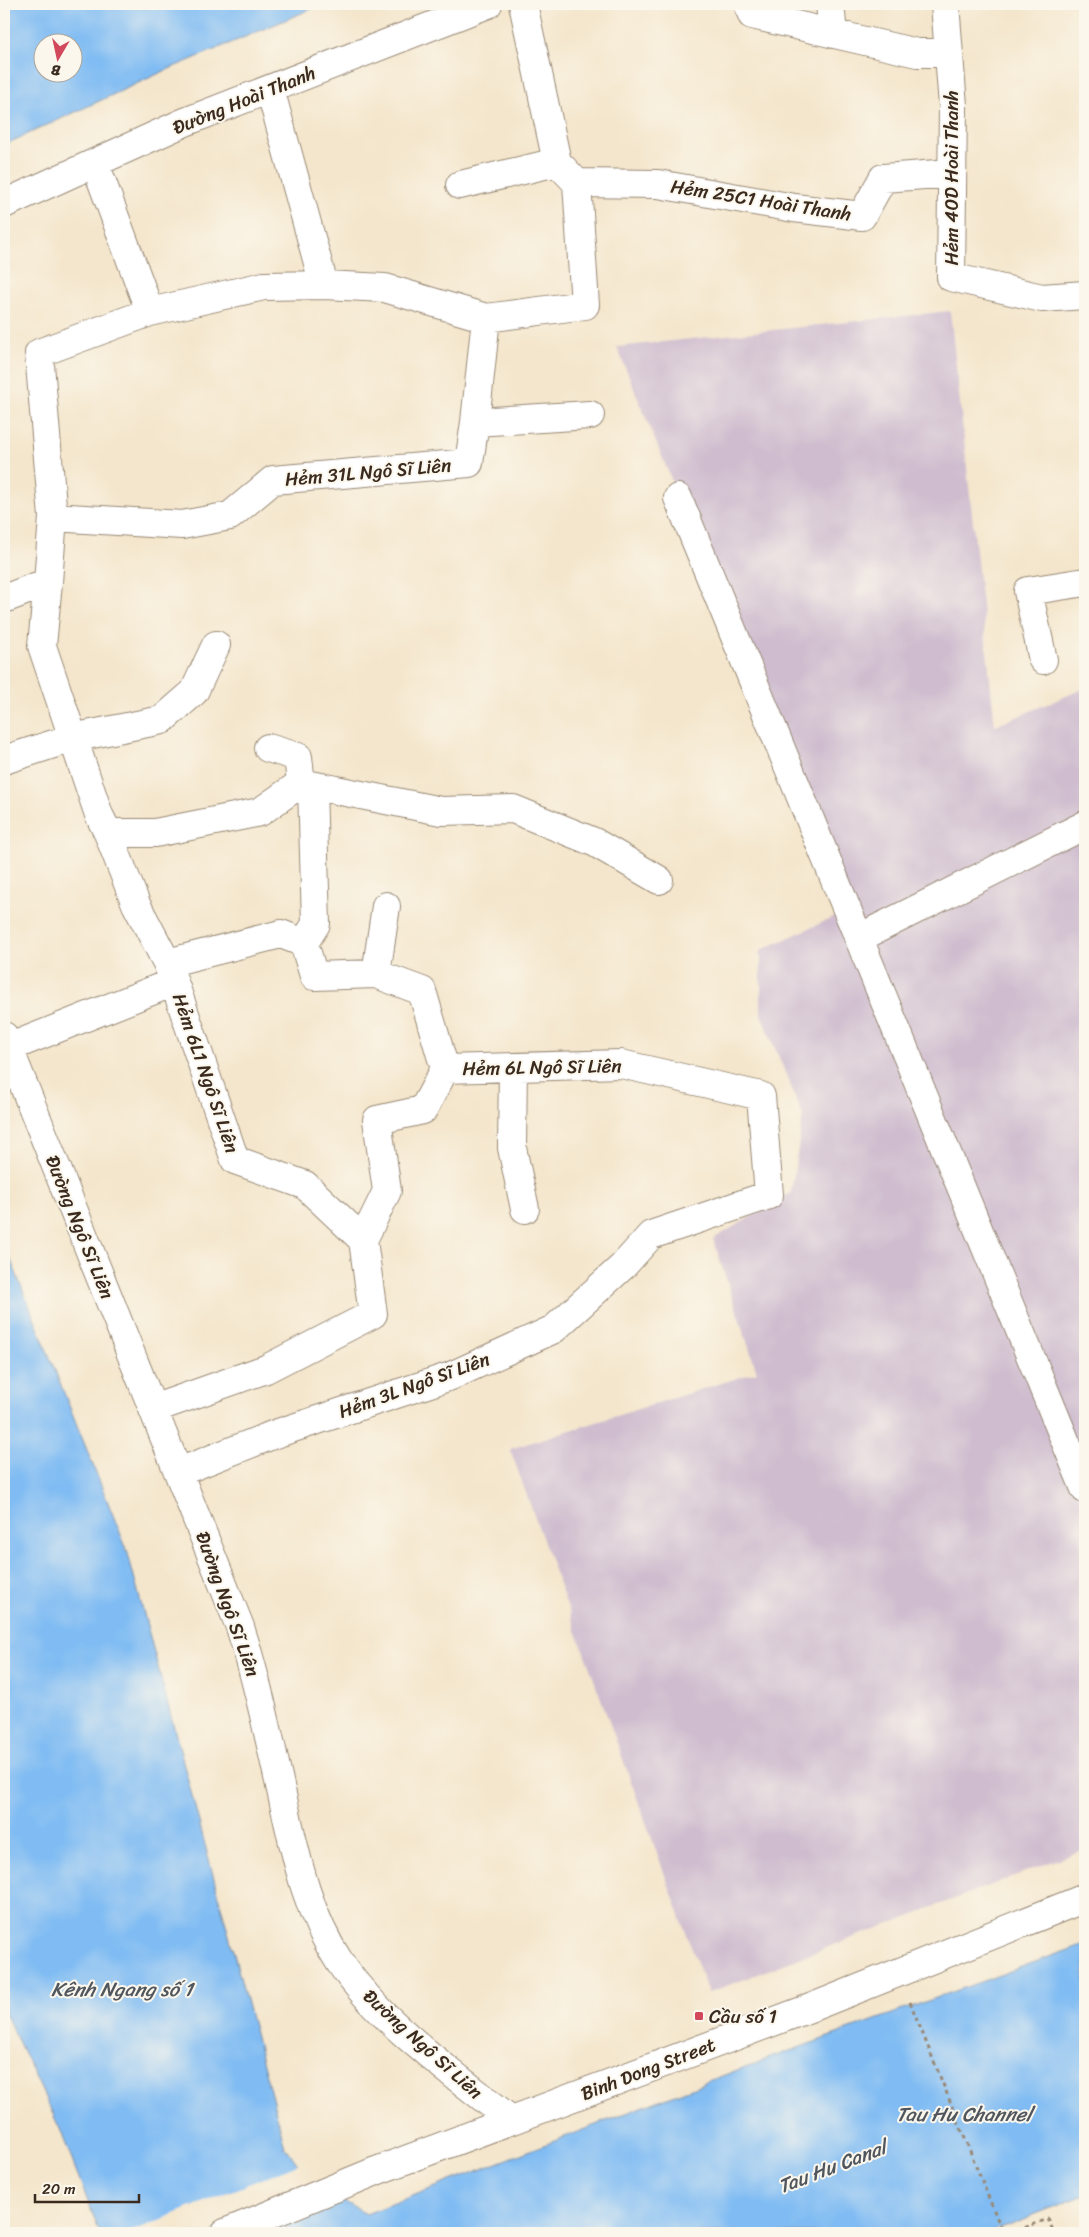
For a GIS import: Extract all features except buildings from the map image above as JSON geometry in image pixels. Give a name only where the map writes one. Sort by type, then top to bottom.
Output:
[{"type":"street","name":"Đường Hoài Thanh","points":[[4,204],[186,122],[488,4]]},
{"type":"street","points":[[170,973],[136,904],[99,815],[42,646],[53,516],[39,353],[150,312],[264,286],[324,285],[385,288],[486,318],[585,305],[577,183],[557,162],[523,4]]},
{"type":"street","points":[[748,4],[752,15],[917,54],[948,53]]},
{"type":"street","points":[[830,4],[833,34]]},
{"type":"street","name":"Hẻm 40D Hoài Thanh","points":[[945,4],[953,106],[952,277],[1042,298],[1085,295]]},
{"type":"street","points":[[270,89],[324,285]]},
{"type":"street","points":[[460,185],[557,162]]},
{"type":"street","points":[[95,163],[150,312]]},
{"type":"street","name":"Hẻm 25C1 Hoài Thanh","points":[[577,183],[658,184],[794,208],[862,216],[882,178],[952,173]]},
{"type":"street","points":[[486,318],[475,422],[590,415]]},
{"type":"street","name":"Hẻm 31L Ngô Sĩ Liên","points":[[53,516],[182,525],[230,516],[273,480],[469,463],[475,422]]},
{"type":"street","points":[[678,498],[1085,1489]]},
{"type":"street","points":[[4,599],[48,582]]},
{"type":"street","points":[[1043,660],[1028,590],[1085,582]]},
{"type":"street","points":[[4,760],[72,738],[162,720],[194,692],[216,645]]},
{"type":"street","points":[[268,748],[298,757],[306,784],[316,924],[304,942]]},
{"type":"street","points":[[108,833],[154,833],[260,812],[306,784],[440,811],[513,809],[594,842],[659,880]]},
{"type":"street","points":[[859,938],[1085,825]]},
{"type":"street","points":[[376,974],[386,906]]},
{"type":"street","points":[[6,1042],[170,973],[281,934],[304,942]]},
{"type":"street","points":[[304,942],[314,976],[376,974],[422,992],[445,1069]]},
{"type":"street","name":"Hẻm 6L1 Ngô Sĩ Liên","points":[[170,973],[235,1160],[305,1185],[363,1240]]},
{"type":"street","name":"Đường Ngô Sĩ Liên","points":[[6,1042],[232,1604],[250,1658],[304,1889],[319,1925],[338,1960],[374,2004],[510,2120]]},
{"type":"street","name":"Hẻm 6L Ngô Sĩ Liên","points":[[363,1240],[387,1191],[377,1120],[422,1110],[445,1069],[621,1064],[761,1096],[766,1145]]},
{"type":"street","points":[[513,1067],[512,1148],[525,1209]]},
{"type":"street","name":"Hẻm 3L Ngô Sĩ Liên","points":[[179,1472],[275,1434],[451,1376],[554,1329],[623,1266],[651,1235],[769,1195],[766,1145]]},
{"type":"street","points":[[153,1409],[266,1369],[373,1314],[363,1240]]},
{"type":"street","name":"Binh Dong Street","points":[[224,2233],[376,2171],[810,2008],[1085,1898]]},
{"type":"path","points":[[906,1993],[1003,2233]]},
{"type":"path","points":[[1010,2233],[1048,2219],[1054,2233]]},
{"type":"shaded area","points":[[950,311],[995,726],[1085,688],[1085,1849],[708,1993],[510,1449],[757,1372],[713,1239],[791,1193],[803,1116],[761,1014],[761,950],[848,911],[617,347]]},
{"type":"water","points":[[4,4],[323,4],[162,72],[4,145]]},
{"type":"water","points":[[4,1243],[127,1550],[285,2147],[312,2183],[366,2214],[740,2069],[1085,1944],[1085,2195],[987,2233],[100,2233],[60,2129],[4,2011]]},
{"type":"pier","points":[[300,2163],[314,2181],[347,2200],[267,2233],[128,2233]]},
{"type":"place","name":"Cầu số 1","points":[[699,2016]]},
{"type":"water label","name":"Kênh Ngang số 1","points":[[122,1989]]},
{"type":"water label","name":"Tau Hu Channel","points":[[964,2114]]},
{"type":"water label","name":"Tau Hu Canal","points":[[832,2167]]}]
